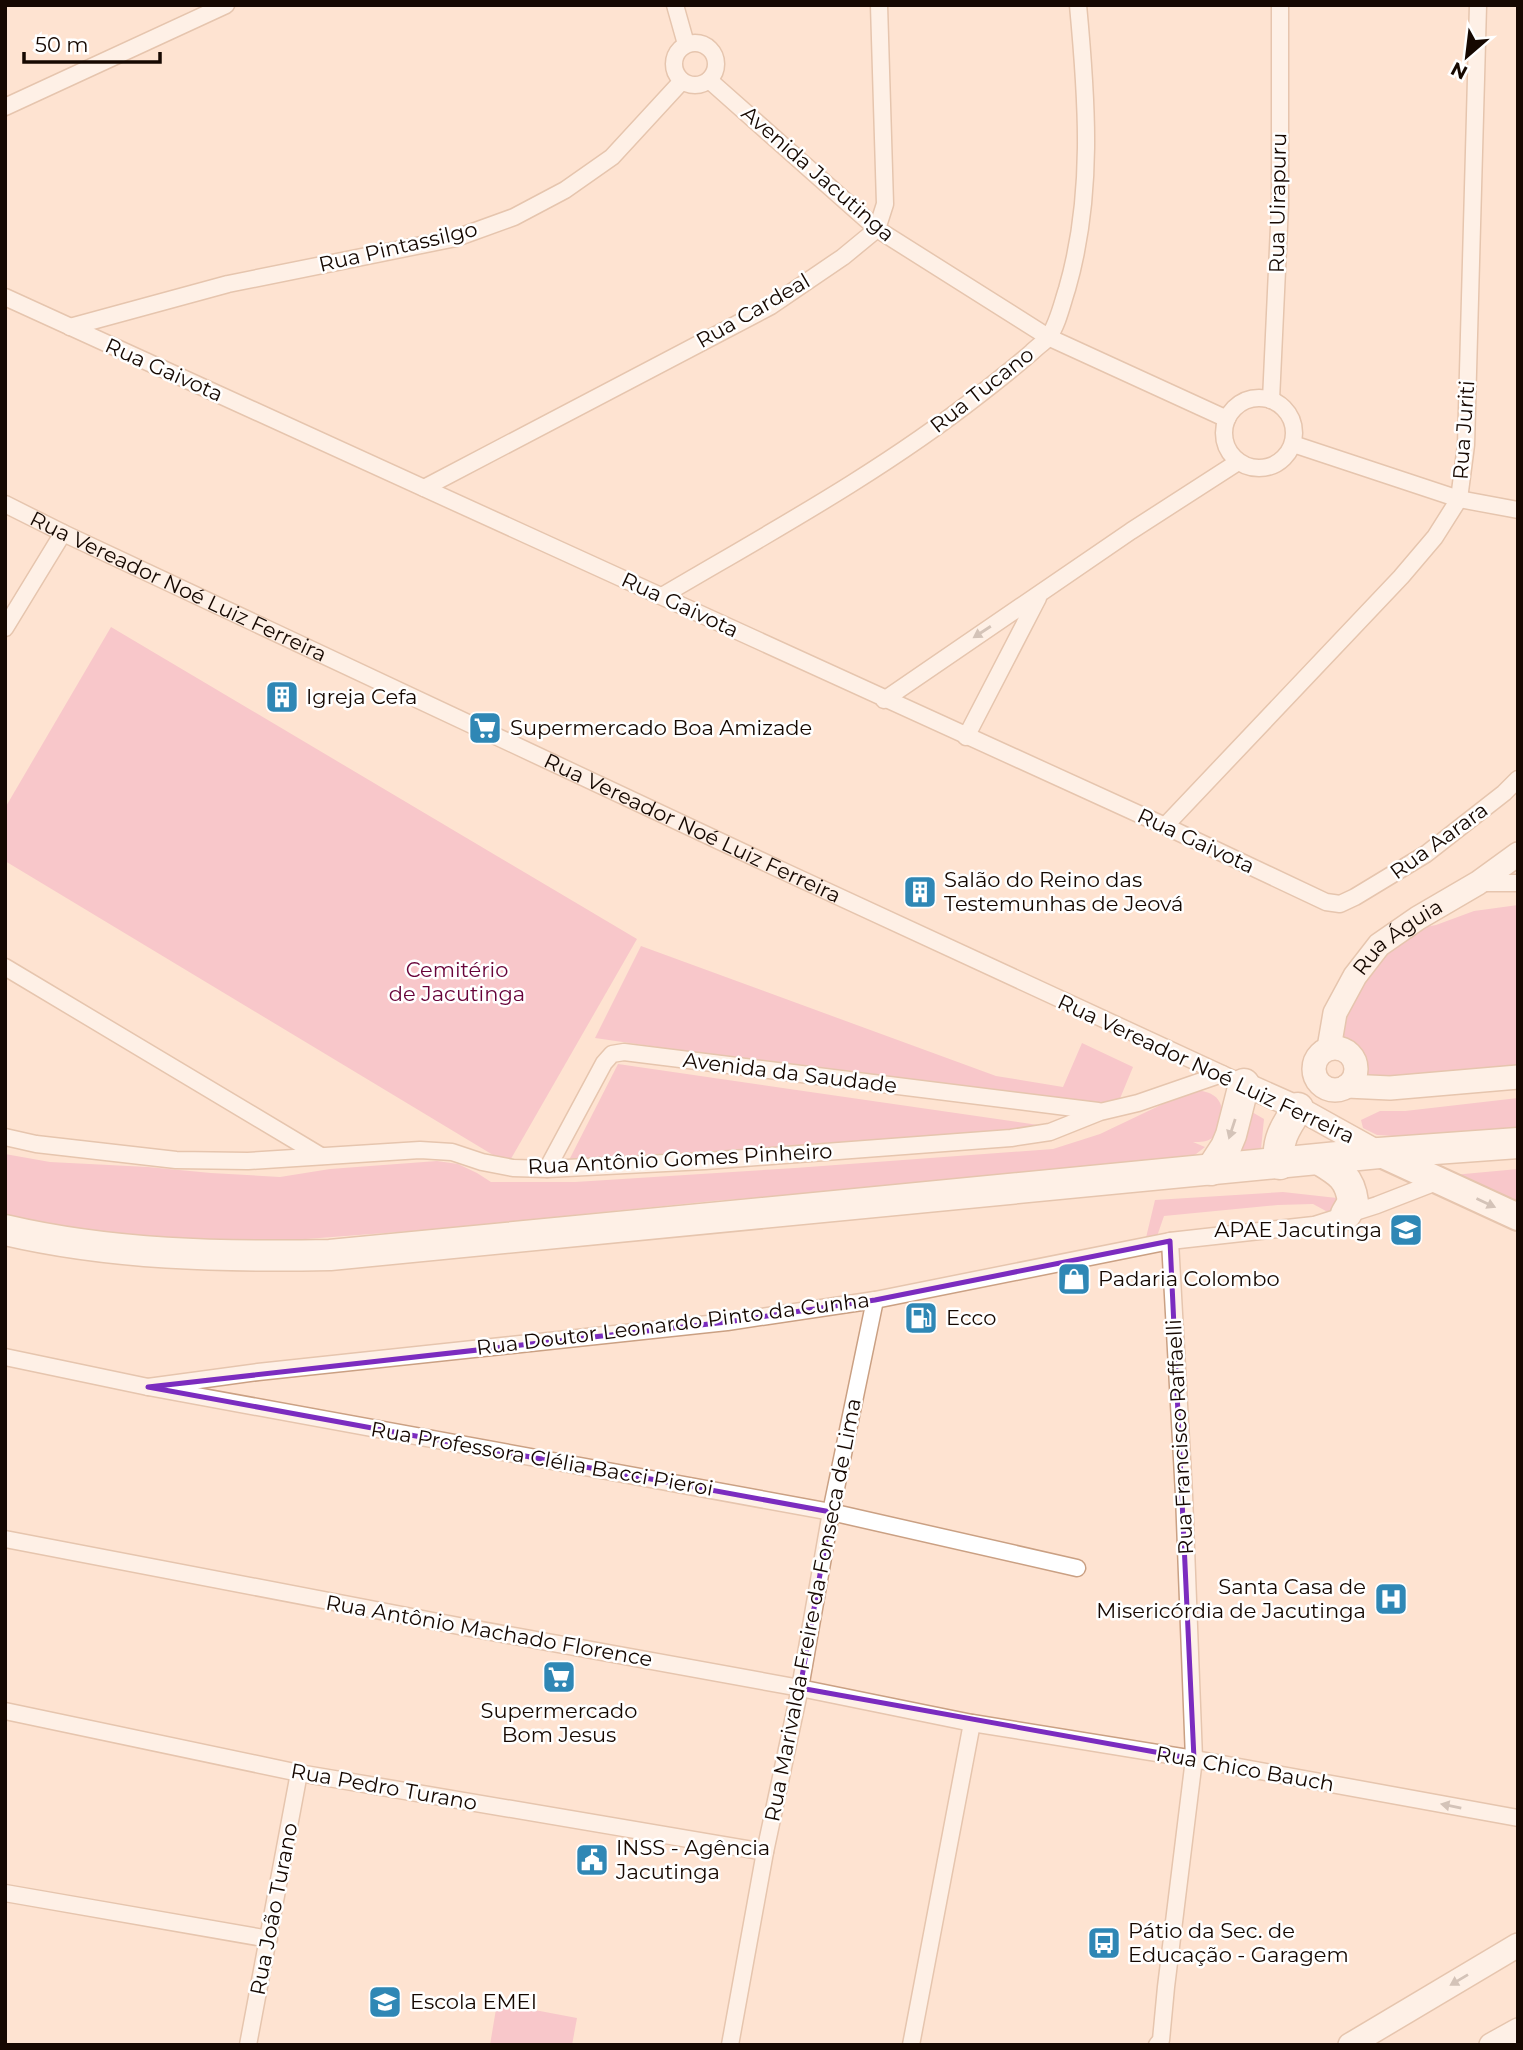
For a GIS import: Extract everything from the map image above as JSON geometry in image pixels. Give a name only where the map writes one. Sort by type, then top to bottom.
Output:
[{"type":"highway","points":[[1210,1170],[1231,1135],[1233,1079]]},
{"type":"highway","points":[[1280,1164],[1278,1155],[1284,1129],[1298,1108]]},
{"type":"highway","points":[[5,1230],[105,1247],[167,1253],[330,1255],[1379,1153],[1518,1143]]},
{"type":"highway","points":[[1320,1160],[1339,1172],[1351,1186],[1353,1202],[1346,1214]]},
{"type":"main road","points":[[1379,1153],[1518,1217]]},
{"type":"street","points":[[5,107],[226,5]]},
{"type":"street","points":[[676,5],[686,44]]},
{"type":"street","points":[[877,229],[885,204],[879,5]]},
{"type":"street","name":"Rua Tucano","points":[[662,596],[867,472],[950,418],[1048,337],[1059,315],[1074,265],[1082,220],[1087,152],[1085,81],[1078,5]]},
{"type":"street","name":"Rua Uirapuru","points":[[1270,400],[1280,205],[1280,5]]},
{"type":"street","name":"Rua Juriti","points":[[1165,826],[1401,577],[1435,537],[1459,499],[1466,445],[1478,5]]},
{"type":"street","points":[[693,42],[701,43],[713,52],[716,67],[709,80],[696,86],[682,81],[677,76],[673,62],[675,54],[686,44],[693,42]]},
{"type":"street","name":"Avenida Jacutinga","points":[[709,80],[877,229],[1048,337],[1227,419]]},
{"type":"street","name":"Rua Pintassilgo","points":[[70,327],[228,284],[456,239],[514,218],[565,190],[612,157],[682,81]]},
{"type":"street","name":"Rua Cardeal","points":[[424,488],[771,306],[844,257],[877,229]]},
{"type":"street","name":"Rua Gaivota","points":[[5,297],[1326,902],[1340,904],[1355,897]]},
{"type":"street","points":[[1260,398],[1270,400],[1288,413],[1293,423],[1293,444],[1280,462],[1270,467],[1248,467],[1238,462],[1225,443],[1227,419],[1240,404],[1260,398]]},
{"type":"street","points":[[1293,444],[1459,499],[1518,510]]},
{"type":"street","points":[[884,700],[1131,531],[1238,462]]},
{"type":"street","name":"Rua Vereador Noé Luiz Ferreira","points":[[5,504],[781,870],[1298,1108],[1379,1153]]},
{"type":"street","points":[[5,628],[63,533]]},
{"type":"street","points":[[966,737],[1039,595]]},
{"type":"street","name":"Rua Aarara","points":[[1355,897],[1426,854],[1518,779]]},
{"type":"street","name":"Rua Águia","points":[[1329,1048],[1335,1013],[1355,975],[1379,945],[1418,918],[1478,883],[1518,854]]},
{"type":"street","points":[[1478,883],[1518,883]]},
{"type":"street","points":[[5,967],[321,1156]]},
{"type":"street","points":[[1298,1108],[1333,1086],[1354,1079],[1354,1060],[1348,1052],[1329,1048],[1320,1053],[1313,1071],[1333,1086],[1390,1088],[1518,1077]]},
{"type":"street","name":"Avenida da Saudade","points":[[547,1170],[604,1063],[612,1054],[624,1052],[1100,1112]]},
{"type":"street","name":"Rua Antônio Gomes Pinheiro","points":[[5,1136],[36,1144],[176,1160],[248,1161],[420,1150],[452,1153],[513,1168],[547,1170],[1011,1138],[1049,1132],[1100,1112],[1233,1079]]},
{"type":"street","points":[[1333,1086],[1344,1132]]},
{"type":"street","name":"Rua Doutor Leonardo Pinto da Cunha","points":[[148,1387],[285,1368],[727,1322],[875,1300],[1170,1241],[1314,1225],[1439,1181]]},
{"type":"street","name":"Rua Francisco Raffaelli","points":[[1157,2045],[1161,2040],[1194,1759],[1184,1495],[1170,1241]]},
{"type":"street","name":"Rua Marivalda Freire da Fonseca de Lima","points":[[730,2045],[765,1852],[800,1688],[831,1512],[875,1300]]},
{"type":"street","name":"Rua Professora Clélia Bacci Pieroi","points":[[5,1357],[148,1387],[831,1512],[1077,1569]]},
{"type":"street","name":"Rua Antônio Machado Florence","points":[[5,1539],[800,1688],[972,1723]]},
{"type":"street","name":"Rua Pedro Turano","points":[[5,1711],[299,1773],[765,1852]]},
{"type":"street","points":[[911,2045],[972,1723]]},
{"type":"street","name":"Rua Chico Bauch","points":[[972,1723],[1194,1759],[1518,1818]]},
{"type":"street","name":"Rua João Turano","points":[[248,2045],[299,1773]]},
{"type":"street","points":[[5,1893],[269,1939]]},
{"type":"street","points":[[1350,2045],[1518,1945]]},
{"type":"street","points":[[1491,2045],[1518,2030]]},
{"type":"highlighted area","points":[[1170,1241],[1194,1759],[800,1688],[831,1512],[148,1387],[727,1322],[875,1300]]},
{"type":"green space","name":"Cemitério de Jacutinga","points":[[111,627],[637,939],[508,1164],[5,861],[5,808]]},
{"type":"green space","points":[[1518,905],[1518,1073],[1368,1083],[1348,1061],[1338,1036],[1361,977],[1390,950],[1420,928],[1474,911]]},
{"type":"green space","points":[[641,946],[996,1076],[1063,1087],[1082,1043],[1133,1067],[1114,1113],[595,1038]]},
{"type":"green space","points":[[618,1064],[1059,1128],[566,1166]]},
{"type":"green space","points":[[1197,1090],[1210,1093],[1218,1099],[1222,1108],[1222,1121],[1213,1138],[1193,1142],[1205,1147],[1191,1158],[1126,1162],[904,1186],[713,1201],[425,1230],[249,1242],[59,1229],[5,1217],[5,1154],[50,1162],[280,1177],[330,1169],[437,1161],[458,1164],[491,1182],[575,1182],[1053,1149],[1100,1134]]},
{"type":"green space","points":[[1518,1098],[1518,1133],[1410,1137],[1377,1135],[1363,1128],[1361,1120],[1380,1111],[1405,1111]]},
{"type":"green space","points":[[1245,1108],[1264,1119],[1260,1159],[1235,1156]]},
{"type":"green space","points":[[1518,1169],[1518,1211],[1453,1175]]},
{"type":"green space","points":[[1283,1192],[1337,1198],[1337,1217],[1313,1204],[1164,1216],[1154,1245],[1144,1246],[1155,1200]]},
{"type":"green space","points":[[497,2003],[577,2018],[572,2045],[490,2045]]},
{"type":"place","name":"Igreja Cefa","points":[[282,697]]},
{"type":"place","name":"Supermercado Boa Amizade","points":[[485,728]]},
{"type":"place","name":"Salão do Reino das Testemunhas de Jeová","points":[[920,892]]},
{"type":"place","name":"APAE Jacutinga","points":[[1406,1230]]},
{"type":"place","name":"Padaria Colombo","points":[[1074,1279]]},
{"type":"place","name":"Ecco","points":[[921,1318]]},
{"type":"place","name":"Santa Casa de Misericórdia de Jacutinga","points":[[1391,1599]]},
{"type":"place","name":"Supermercado Bom Jesus","points":[[559,1677]]},
{"type":"place","name":"INSS - Agência Jacutinga","points":[[592,1860]]},
{"type":"place","name":"Pátio da Sec. de Educação - Garagem","points":[[1104,1943]]},
{"type":"place","name":"Escola EMEI","points":[[385,2002]]}]
